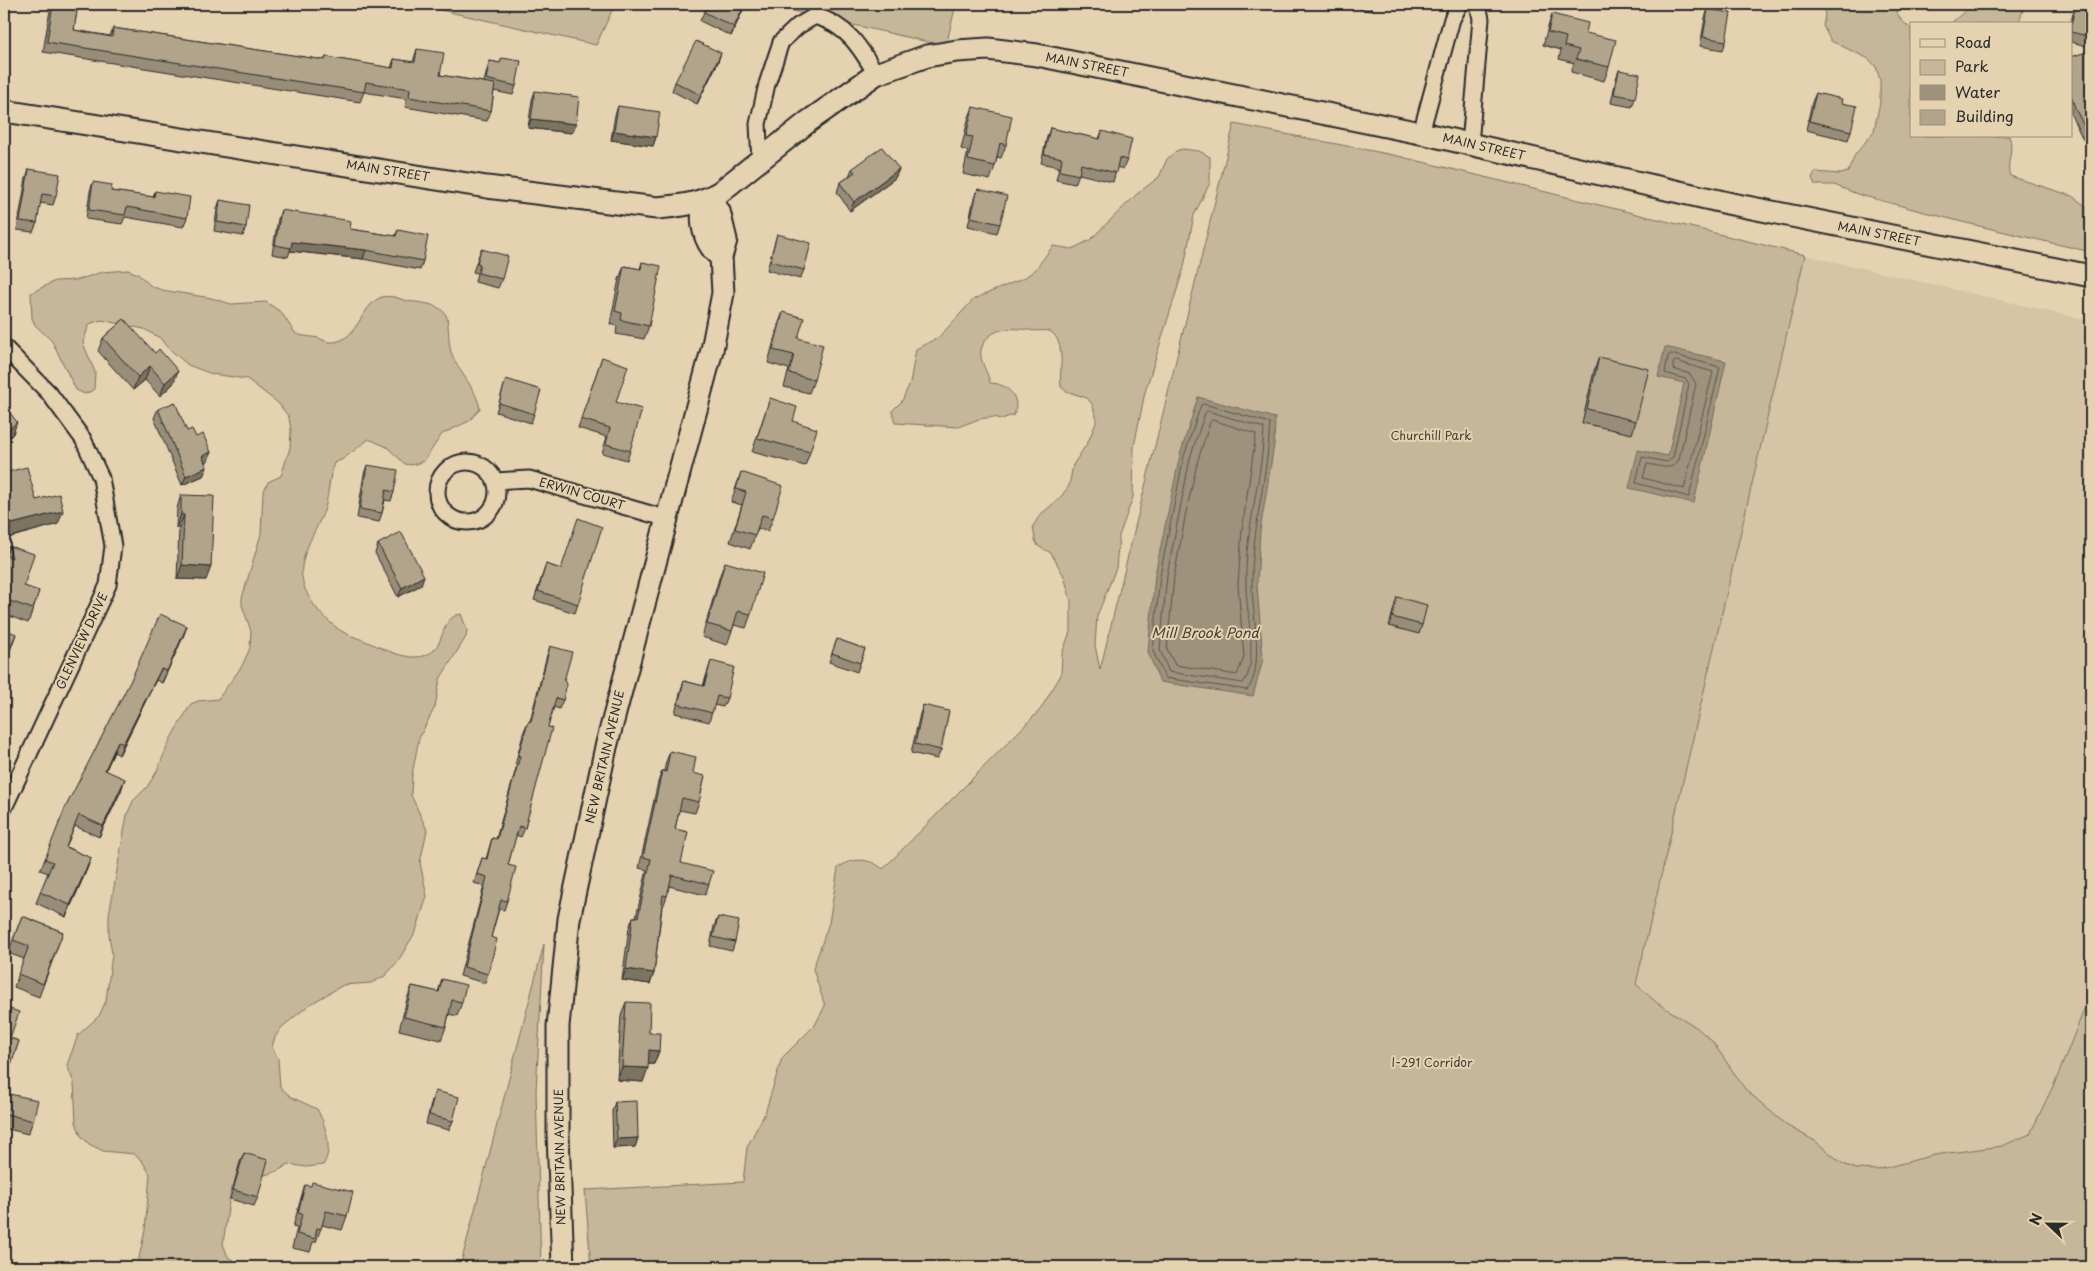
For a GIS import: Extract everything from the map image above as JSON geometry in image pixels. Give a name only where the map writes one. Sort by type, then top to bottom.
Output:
[{"type":"main road","name":"MAIN STREET","points":[[4,110],[487,187],[657,208],[707,200],[809,121],[876,74],[935,54],[988,49],[1012,51],[1421,133],[1732,204],[2091,276]]},
{"type":"main road","name":"NEW BRITAIN AVENUE","points":[[563,1267],[558,1134],[558,1026],[569,919],[606,747],[712,350],[723,293],[721,257],[708,244],[701,215],[707,200]]},
{"type":"street","points":[[1421,133],[1452,19],[1460,4]]},
{"type":"street","points":[[1470,144],[1481,19],[1478,4]]},
{"type":"street","points":[[760,160],[758,124],[767,84],[781,42],[798,26],[815,16],[830,20],[847,32],[862,51],[876,74]]},
{"type":"street","name":"GLENVIEW DRIVE","points":[[4,347],[49,392],[83,439],[101,478],[114,546],[108,585],[4,808]]},
{"type":"street","name":"ERWIN COURT","points":[[495,481],[529,479],[668,519]]},
{"type":"shaded area","points":[[1805,255],[2091,321],[2091,992],[2057,1078],[2030,1134],[2002,1146],[1934,1155],[1877,1170],[1856,1169],[1843,1164],[1815,1141],[1786,1125],[1745,1089],[1712,1041],[1696,1027],[1657,1003],[1636,984]]},
{"type":"green space","points":[[414,4],[615,4],[596,45]]},
{"type":"green space","points":[[785,4],[956,4],[946,46],[792,11]]},
{"type":"green space","points":[[1822,4],[1892,4],[1901,20],[1910,28],[1910,138],[2010,138],[2010,176],[2072,196],[2091,210],[2091,252],[1962,222],[1860,195],[1834,185],[1815,185],[1812,178],[1815,172],[1841,174],[1848,172],[1855,155],[1874,131],[1880,102],[1880,80],[1876,67],[1869,59],[1831,41],[1823,26],[1825,15]]},
{"type":"green space","points":[[1973,4],[2025,4],[2019,22],[1952,22]]},
{"type":"green space","points":[[1234,124],[1398,156],[1805,255],[1636,984],[1657,1003],[1696,1027],[1712,1041],[1745,1089],[1786,1125],[1815,1141],[1843,1164],[1856,1169],[1877,1170],[1934,1155],[2002,1146],[2030,1134],[2057,1078],[2091,992],[2091,1267],[591,1267],[585,1190],[743,1182],[747,1147],[765,1113],[782,1058],[815,1025],[825,1006],[813,969],[829,923],[838,868],[843,864],[861,860],[878,865],[883,869],[1040,710],[1061,675],[1062,654],[1071,629],[1071,601],[1064,576],[1051,553],[1038,546],[1033,526],[1040,515],[1060,498],[1069,486],[1073,465],[1088,442],[1096,423],[1092,404],[1087,398],[1066,391],[1061,387],[1060,346],[1052,333],[1049,331],[1007,329],[1000,330],[988,337],[984,342],[981,354],[990,383],[1002,386],[1014,397],[1016,409],[1014,415],[1001,419],[994,417],[979,419],[958,427],[895,423],[892,411],[902,401],[910,383],[916,349],[939,337],[974,299],[1024,278],[1035,270],[1053,246],[1072,249],[1090,240],[1137,194],[1159,177],[1167,159],[1176,151],[1182,149],[1199,151],[1210,157],[1210,183],[1194,215],[1184,267],[1145,392],[1134,446],[1133,497],[1119,536],[1116,568],[1097,616],[1095,645],[1100,670]]},
{"type":"green space","points":[[128,270],[138,274],[151,286],[162,290],[211,298],[231,304],[266,302],[281,312],[295,333],[328,342],[338,341],[346,337],[368,307],[382,297],[386,296],[432,305],[446,315],[451,352],[475,394],[480,409],[469,421],[442,434],[424,461],[412,465],[405,464],[387,447],[369,439],[343,459],[334,463],[325,508],[303,561],[303,580],[305,590],[310,599],[322,615],[347,634],[393,653],[416,657],[431,653],[440,641],[448,621],[454,617],[461,614],[467,630],[466,637],[440,679],[435,707],[419,738],[412,775],[411,795],[427,830],[420,863],[427,896],[416,931],[398,961],[385,976],[371,983],[343,985],[309,1005],[282,1027],[275,1037],[272,1047],[278,1059],[280,1087],[291,1097],[317,1109],[325,1129],[328,1152],[323,1165],[306,1167],[288,1164],[275,1172],[245,1180],[231,1188],[223,1244],[228,1257],[243,1267],[137,1267],[145,1230],[150,1174],[142,1161],[134,1154],[103,1151],[89,1144],[81,1136],[76,1122],[74,1083],[67,1065],[78,1035],[99,1016],[106,1001],[112,954],[109,935],[109,915],[127,815],[133,801],[147,787],[156,773],[171,738],[191,704],[198,701],[218,699],[242,666],[250,648],[251,631],[242,605],[242,598],[261,534],[263,493],[268,482],[281,476],[290,448],[291,430],[289,417],[278,403],[247,379],[212,374],[188,365],[167,347],[160,338],[144,329],[101,320],[89,324],[83,343],[95,372],[94,390],[85,394],[76,390],[52,341],[35,325],[32,318],[31,293],[55,281],[78,280],[102,272]]},
{"type":"green space","points":[[544,944],[536,1091],[541,1267],[460,1267]]},
{"type":"water","points":[[1665,347],[1726,361],[1694,503],[1629,488],[1638,450],[1668,456],[1684,383],[1658,377]]},
{"type":"water","name":"Mill Brook Pond","points":[[1198,397],[1275,418],[1274,445],[1260,531],[1257,585],[1263,659],[1253,696],[1160,682],[1148,652],[1155,574],[1180,455]]},
{"type":"building","points":[[53,4],[78,4],[74,30],[112,37],[113,28],[325,60],[326,57],[393,68],[394,59],[415,62],[417,49],[444,53],[440,75],[495,84],[491,111],[409,97],[410,89],[366,82],[364,92],[47,42]]},
{"type":"building","points":[[707,4],[745,4],[734,27],[704,12]]},
{"type":"building","points":[[2076,4],[2091,4],[2091,37],[2072,32],[2072,22]]},
{"type":"building","points":[[1708,9],[1731,13],[1726,41],[1703,37]]},
{"type":"building","points":[[1552,14],[1588,23],[1586,33],[1616,40],[1609,67],[1576,59],[1579,50],[1564,46],[1566,37],[1548,32]]},
{"type":"building","points":[[696,41],[721,53],[701,95],[675,82]]},
{"type":"building","points":[[2089,51],[2091,59],[2091,133],[2088,134],[2072,98],[2072,57]]},
{"type":"building","points":[[502,58],[521,61],[516,86],[486,79],[490,61],[500,63]]},
{"type":"building","points":[[1619,70],[1640,74],[1635,98],[1614,94]]},
{"type":"building","points":[[535,91],[579,97],[576,124],[531,119]]},
{"type":"building","points":[[1816,93],[1842,99],[1841,103],[1857,106],[1851,131],[1809,121]]},
{"type":"building","points":[[618,106],[660,112],[656,137],[614,131]]},
{"type":"building","points":[[973,107],[1012,116],[1006,145],[1000,143],[995,166],[968,160],[973,137],[966,136]]},
{"type":"building","points":[[1050,128],[1100,139],[1102,131],[1132,139],[1127,160],[1119,158],[1116,173],[1081,164],[1079,175],[1060,171],[1062,158],[1044,154]]},
{"type":"building","points":[[882,147],[899,169],[854,202],[840,183],[855,172],[852,169]]},
{"type":"building","points":[[29,169],[60,174],[56,196],[42,194],[37,223],[20,221]]},
{"type":"building","points":[[93,182],[112,185],[111,191],[154,197],[155,191],[190,197],[187,218],[127,207],[125,215],[89,210]]},
{"type":"building","points":[[978,189],[1007,196],[1000,224],[971,217]]},
{"type":"building","points":[[220,200],[249,205],[246,227],[217,222]]},
{"type":"building","points":[[281,210],[351,221],[350,229],[396,236],[398,230],[428,236],[423,261],[366,250],[292,242],[291,248],[275,245]]},
{"type":"building","points":[[777,234],[811,243],[804,270],[770,261]]},
{"type":"building","points":[[481,249],[508,256],[502,279],[478,273],[480,264],[477,263]]},
{"type":"building","points":[[642,262],[661,266],[649,326],[621,320],[622,313],[615,311],[624,266],[641,269]]},
{"type":"building","points":[[783,312],[804,318],[798,338],[823,345],[814,380],[789,373],[794,355],[773,350]]},
{"type":"building","points":[[124,319],[155,353],[159,349],[178,371],[165,383],[150,366],[138,377],[103,338]]},
{"type":"building","points":[[602,357],[628,366],[616,402],[642,409],[630,451],[606,444],[610,428],[581,419]]},
{"type":"building","points":[[1599,357],[1649,369],[1636,421],[1587,409]]},
{"type":"building","points":[[506,379],[541,390],[534,414],[499,403]]},
{"type":"building","points":[[770,398],[797,407],[793,421],[817,429],[810,452],[757,438]]},
{"type":"building","points":[[175,402],[187,431],[192,429],[196,437],[203,434],[211,452],[202,456],[207,467],[186,476],[158,409]]},
{"type":"building","points":[[7,409],[17,422],[4,434],[4,412]]},
{"type":"building","points":[[367,465],[398,470],[394,492],[386,490],[382,513],[360,509]]},
{"type":"building","points":[[27,467],[36,500],[59,494],[63,511],[4,526],[4,508],[10,506],[4,473]]},
{"type":"building","points":[[741,472],[783,486],[773,518],[762,515],[755,535],[735,529],[746,492],[736,489]]},
{"type":"building","points":[[181,495],[214,496],[211,567],[182,565],[184,515],[181,514]]},
{"type":"building","points":[[578,518],[602,527],[578,604],[538,591],[546,564],[561,569]]},
{"type":"building","points":[[401,532],[424,576],[402,588],[378,544]]},
{"type":"building","points":[[9,546],[34,554],[24,586],[39,591],[33,609],[4,599],[4,555],[12,558]]},
{"type":"building","points":[[725,562],[763,573],[751,614],[738,611],[732,631],[707,624]]},
{"type":"building","points":[[1397,597],[1427,605],[1422,625],[1392,617]]},
{"type":"building","points":[[160,614],[187,626],[167,671],[161,669],[123,744],[118,741],[105,770],[125,779],[103,826],[79,815],[66,847],[91,858],[70,905],[40,892],[53,862],[45,859],[65,808],[131,680]]},
{"type":"building","points":[[4,629],[16,634],[4,661]]},
{"type":"building","points":[[837,639],[865,649],[860,663],[832,653]]},
{"type":"building","points":[[550,646],[572,652],[564,681],[567,684],[563,700],[556,698],[548,727],[552,728],[525,828],[519,826],[508,865],[516,867],[507,901],[501,900],[491,937],[497,939],[488,974],[464,967],[487,877],[477,874],[482,858],[487,859],[492,838],[497,839],[520,756],[518,756],[528,722],[531,721]]},
{"type":"building","points":[[711,661],[734,667],[727,698],[717,696],[712,713],[678,704],[684,681],[704,686]]},
{"type":"building","points":[[923,705],[949,711],[941,750],[915,744]]},
{"type":"building","points":[[670,751],[696,757],[693,773],[705,776],[699,802],[682,798],[675,829],[688,832],[681,863],[713,871],[709,884],[672,875],[667,896],[663,895],[654,973],[626,969],[633,917],[638,917],[651,859],[643,857],[662,771],[666,772]]},
{"type":"building","points":[[22,916],[63,932],[43,984],[18,974],[29,946],[13,940]]},
{"type":"building","points":[[718,917],[739,921],[735,942],[713,937]]},
{"type":"building","points":[[442,979],[466,985],[462,1002],[452,1000],[446,1027],[404,1017],[412,986],[439,992]]},
{"type":"building","points":[[626,1002],[650,1003],[649,1033],[660,1033],[659,1051],[649,1050],[648,1068],[622,1067]]},
{"type":"building","points":[[4,1007],[19,1012],[10,1038],[19,1041],[10,1067],[4,1065]]},
{"type":"building","points":[[435,1091],[459,1097],[453,1121],[429,1115]]},
{"type":"building","points":[[4,1093],[38,1100],[33,1121],[7,1114],[4,1128]]},
{"type":"building","points":[[637,1101],[638,1138],[617,1139],[615,1102]]},
{"type":"building","points":[[244,1153],[268,1160],[258,1197],[233,1190]]},
{"type":"building","points":[[312,1182],[353,1192],[347,1216],[326,1211],[321,1229],[317,1228],[315,1239],[297,1234],[302,1214],[298,1213],[305,1185],[311,1186]]},
{"type":"park label","name":"Churchill Park","points":[[1431,436]]},
{"type":"park label","name":"I-291 Corridor","points":[[1432,1063]]}]
